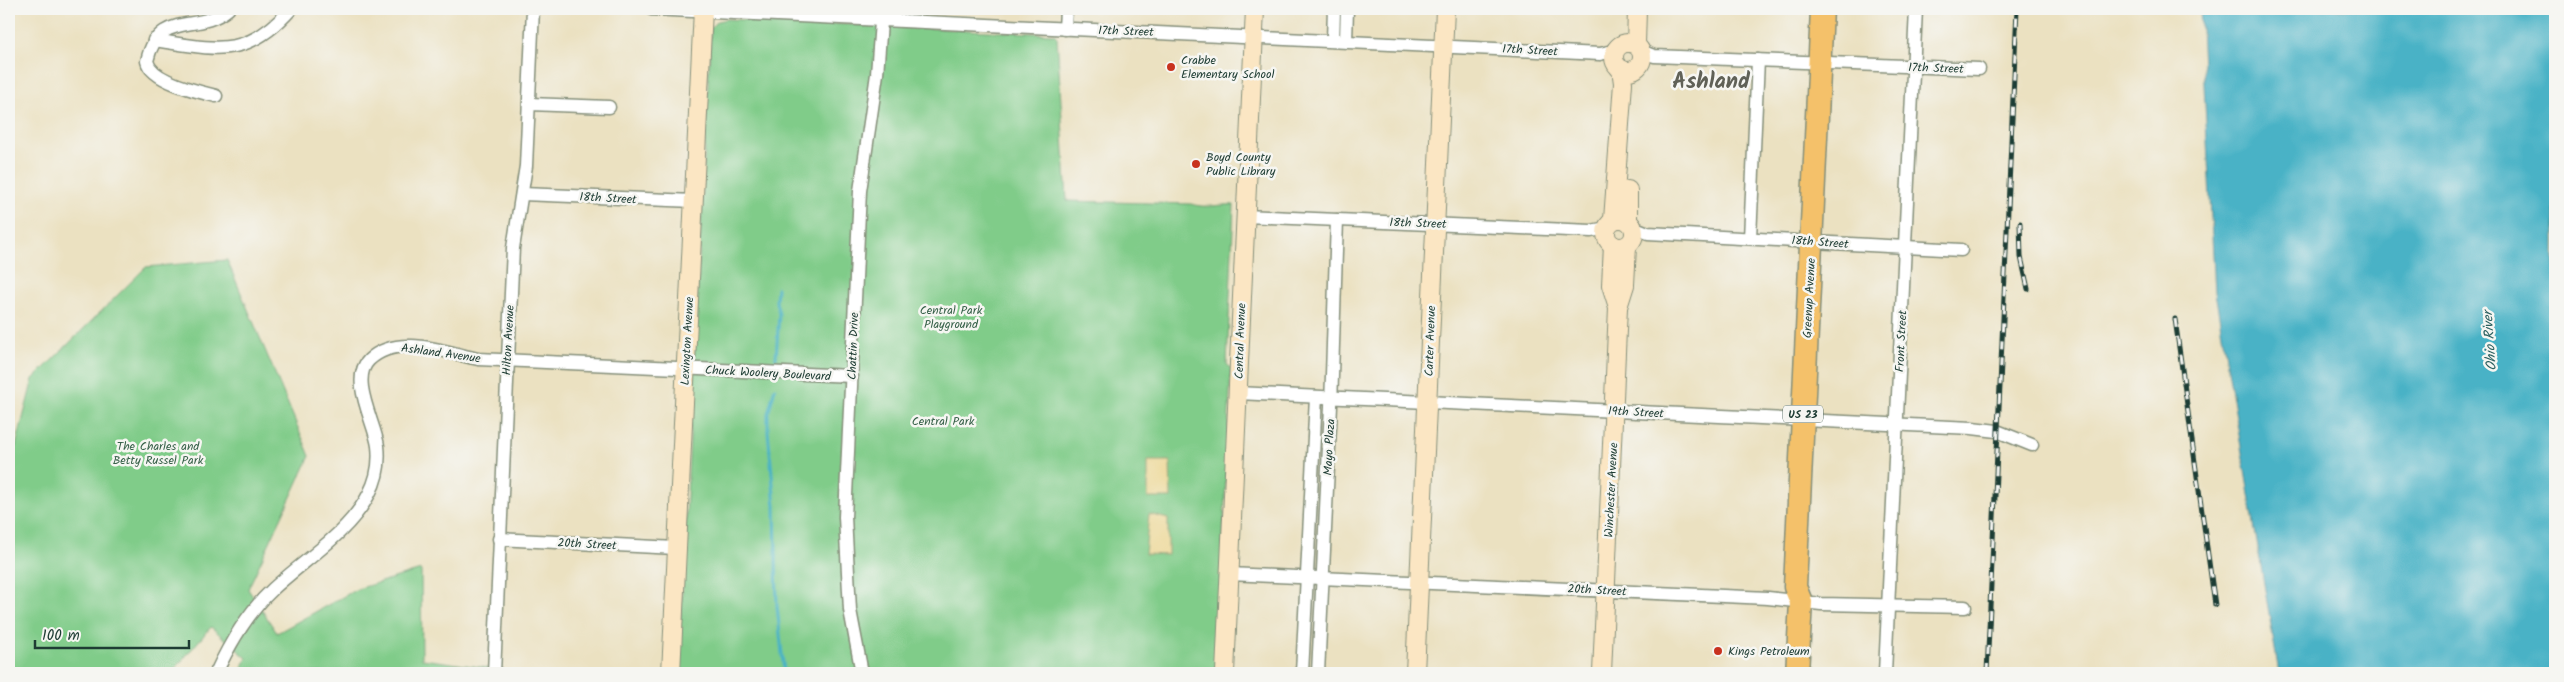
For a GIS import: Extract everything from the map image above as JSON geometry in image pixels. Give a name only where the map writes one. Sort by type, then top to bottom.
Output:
[{"type":"highway","name":"Greenup Avenue","points":[[1784,673],[1794,596],[1822,9]]},
{"type":"highway","name":"Greenup Avenue","points":[[1794,596],[1797,673]]},
{"type":"street","points":[[216,96],[191,91],[170,82],[151,70],[147,61],[154,40],[170,27],[217,17],[228,9]]},
{"type":"street","points":[[154,40],[221,49],[236,48],[266,32],[291,9]]},
{"type":"street","name":"Hilton Avenue","points":[[494,673],[506,360],[513,248],[522,194],[529,104],[533,9]]},
{"type":"street","name":"17th Street","points":[[651,9],[881,14],[1065,29],[1254,36],[1628,56],[1979,69]]},
{"type":"street","points":[[1065,29],[1066,9]]},
{"type":"street","name":"Central Avenue","points":[[1225,673],[1255,9]]},
{"type":"street","points":[[1334,9],[1339,41]]},
{"type":"street","points":[[1339,41],[1347,9]]},
{"type":"street","name":"Carter Avenue","points":[[1415,673],[1445,9]]},
{"type":"street","name":"Winchester Avenue","points":[[1626,9],[1628,56]]},
{"type":"street","name":"Winchester Avenue","points":[[1602,673],[1618,307],[1625,285],[1620,233],[1623,83],[1637,9]]},
{"type":"street","name":"Front Street","points":[[1885,673],[1916,9]]},
{"type":"street","name":"Lexington Avenue","points":[[670,673],[703,10]]},
{"type":"street","name":"Chattin Drive","points":[[862,673],[850,610],[845,550],[860,191],[877,74],[881,14]]},
{"type":"street","points":[[1750,238],[1758,60]]},
{"type":"street","points":[[529,104],[608,107]]},
{"type":"street","name":"18th Street","points":[[522,194],[694,201]]},
{"type":"street","name":"18th Street","points":[[1245,216],[1750,238],[1961,250]]},
{"type":"street","name":"Mayo Plaza","points":[[1318,673],[1337,220]]},
{"type":"street","name":"Ashland Avenue","points":[[216,673],[227,649],[260,602],[341,529],[360,508],[369,494],[375,480],[378,456],[374,427],[362,392],[361,379],[368,361],[391,347],[406,346],[478,359],[685,369]]},
{"type":"street","name":"Chuck Woolery Boulevard","points":[[685,369],[852,376]]},
{"type":"street","name":"19th Street","points":[[1238,393],[1983,428],[1997,431],[2032,445]]},
{"type":"street","name":"Mayo Plaza","points":[[1302,673],[1316,397]]},
{"type":"street","name":"20th Street","points":[[499,540],[676,548]]},
{"type":"street","name":"20th Street","points":[[1229,574],[1420,581],[1606,591],[1794,596],[1888,605],[1965,606]]},
{"type":"green space","name":"Central Park","points":[[727,19],[1054,34],[1057,37],[1067,201],[1207,206],[1234,205],[1227,364],[1231,369],[1217,673],[678,673],[711,27],[717,21]]},
{"type":"green space","name":"The Charles and Betty Russel Park","points":[[227,260],[310,456],[248,589],[277,633],[357,589],[421,570],[422,659],[488,668],[488,673],[240,673],[247,658],[211,627],[171,673],[9,673],[9,473],[33,379],[146,267]]},
{"type":"sand","points":[[1148,461],[1170,461],[1171,498],[1148,498]]},
{"type":"sand","points":[[1149,514],[1168,519],[1168,555],[1145,554]]},
{"type":"water","name":"Ohio River","points":[[2200,9],[2555,9],[2555,673],[2279,673],[2215,292]]},
{"type":"waterway","points":[[776,358],[779,314],[776,302],[777,288]]},
{"type":"waterway","points":[[775,388],[768,414],[768,431],[775,506],[777,606],[784,673]]},
{"type":"railway","points":[[1987,673],[2017,9]]},
{"type":"railway","points":[[2020,223],[2021,257],[2028,289]]},
{"type":"railway","points":[[2175,319],[2215,605]]},
{"type":"place","name":"Crabbe Elementary School","points":[[1171,67]]},
{"type":"place","name":"Boyd County Public Library","points":[[1196,164]]},
{"type":"place","name":"Kings Petroleum","points":[[1718,651]]},
{"type":"district","name":"Ashland","points":[[1711,80]]},
{"type":"park label","name":"Central Park Playground","points":[[951,317]]}]
